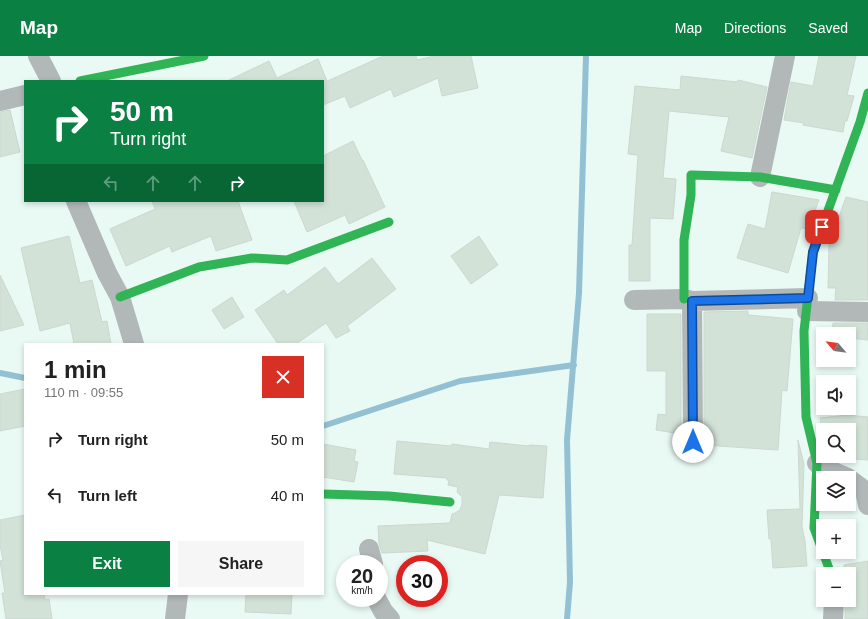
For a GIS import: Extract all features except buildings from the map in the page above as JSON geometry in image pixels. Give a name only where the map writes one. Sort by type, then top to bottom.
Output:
[{"type":"street","points":[[38,56],[50,80]]},
{"type":"street","points":[[85,80],[204,56]]},
{"type":"street","points":[[760,177],[785,56]]},
{"type":"street","points":[[816,459],[806,417],[804,331],[813,252],[860,122],[868,92]]},
{"type":"street","points":[[0,101],[24,95]]},
{"type":"street","points":[[693,442],[688,300],[684,240],[691,195],[691,175],[760,177],[836,190]]},
{"type":"street","points":[[76,202],[107,273],[120,297],[134,343]]},
{"type":"street","points":[[120,297],[199,267],[252,258],[287,260],[389,222]]},
{"type":"street","points":[[634,300],[688,300],[807,305],[868,312]]},
{"type":"street","points":[[817,463],[832,471]]},
{"type":"street","points":[[817,463],[814,528],[828,567]]},
{"type":"street","points":[[856,484],[864,491],[868,505]]},
{"type":"street","points":[[324,494],[389,496],[450,502]]},
{"type":"street","points":[[175,619],[178,595]]},
{"type":"street","points":[[381,607],[390,619]]},
{"type":"street","points":[[833,619],[834,607]]},
{"type":"waterway","points":[[567,619],[570,582],[567,440],[579,293],[586,56]]},
{"type":"waterway","points":[[324,426],[460,381],[574,365]]},
{"type":"waterway","points":[[0,373],[24,378]]},
{"type":"traffic: fast","points":[[85,80],[204,56]]},
{"type":"traffic: fast","points":[[828,567],[814,528],[817,463],[806,417],[804,331],[813,252],[860,122],[868,93]]},
{"type":"traffic: fast","points":[[684,299],[684,240],[691,195],[691,175],[760,177],[836,190]]},
{"type":"traffic: fast","points":[[120,297],[199,267],[252,258],[287,260],[389,222]]},
{"type":"traffic: fast","points":[[324,494],[389,496],[450,502]]},
{"type":"route","points":[[693,442],[692,301],[808,298],[813,252],[822,227]]}]
